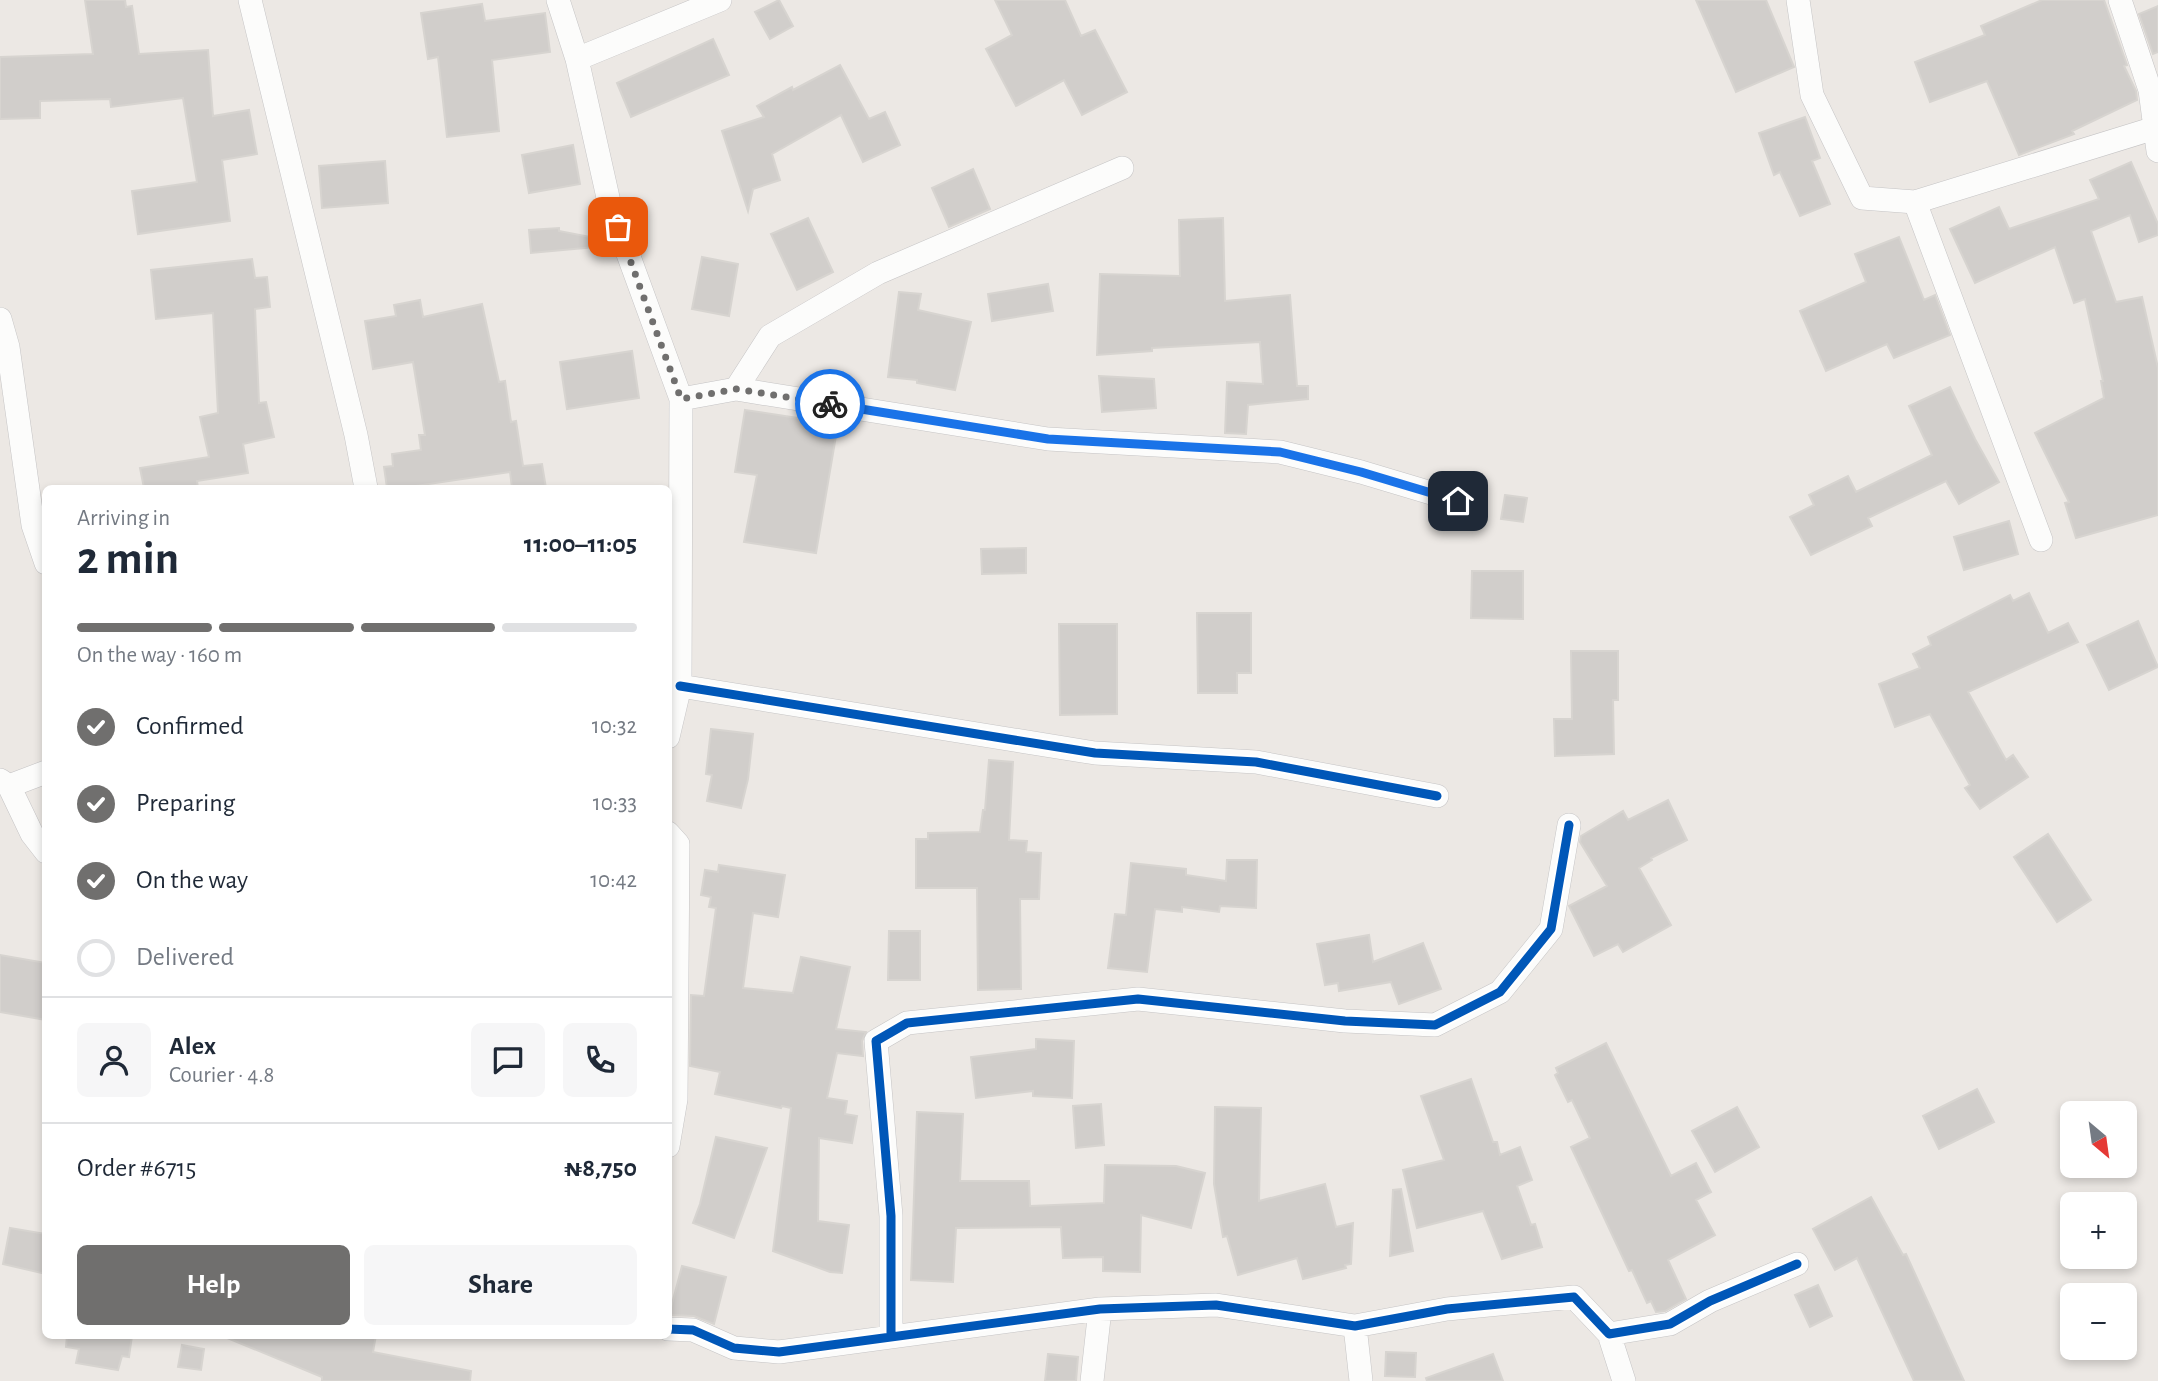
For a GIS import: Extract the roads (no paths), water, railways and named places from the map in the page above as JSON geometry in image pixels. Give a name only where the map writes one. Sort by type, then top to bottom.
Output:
[{"type":"street","points":[[250,0],[356,435],[365,485]]},
{"type":"street","points":[[558,0],[577,59],[609,202],[681,399],[680,686],[672,720]]},
{"type":"street","points":[[577,59],[720,0]]},
{"type":"street","points":[[1798,0],[1812,95],[1862,198],[1915,202],[2156,139],[2150,90],[2120,0]]},
{"type":"street","points":[[736,389],[770,335],[878,273],[1122,168]]},
{"type":"street","points":[[1915,202],[2041,540]]},
{"type":"street","points":[[0,318],[8,347],[33,525],[42,551]]},
{"type":"street","points":[[681,399],[736,389],[1048,439],[1280,452],[1361,472],[1458,501]]},
{"type":"street","points":[[680,686],[1095,753],[1256,762],[1437,796]]},
{"type":"street","points":[[42,773],[5,783],[32,834],[42,847]]},
{"type":"street","points":[[891,1335],[891,1216],[876,1041],[907,1023],[1138,999],[1345,1021],[1435,1025],[1500,992],[1550,929],[1569,825]]},
{"type":"street","points":[[672,837],[678,844],[676,1099],[672,1122]]},
{"type":"street","points":[[1609,1334],[1670,1324],[1710,1301],[1797,1264]]},
{"type":"street","points":[[672,1329],[693,1330],[734,1348],[779,1352],[1100,1309],[1216,1305],[1355,1326],[1447,1309],[1574,1297],[1609,1334],[1624,1381]]},
{"type":"street","points":[[1092,1381],[1100,1309]]},
{"type":"street","points":[[1355,1326],[1361,1381]]}]
